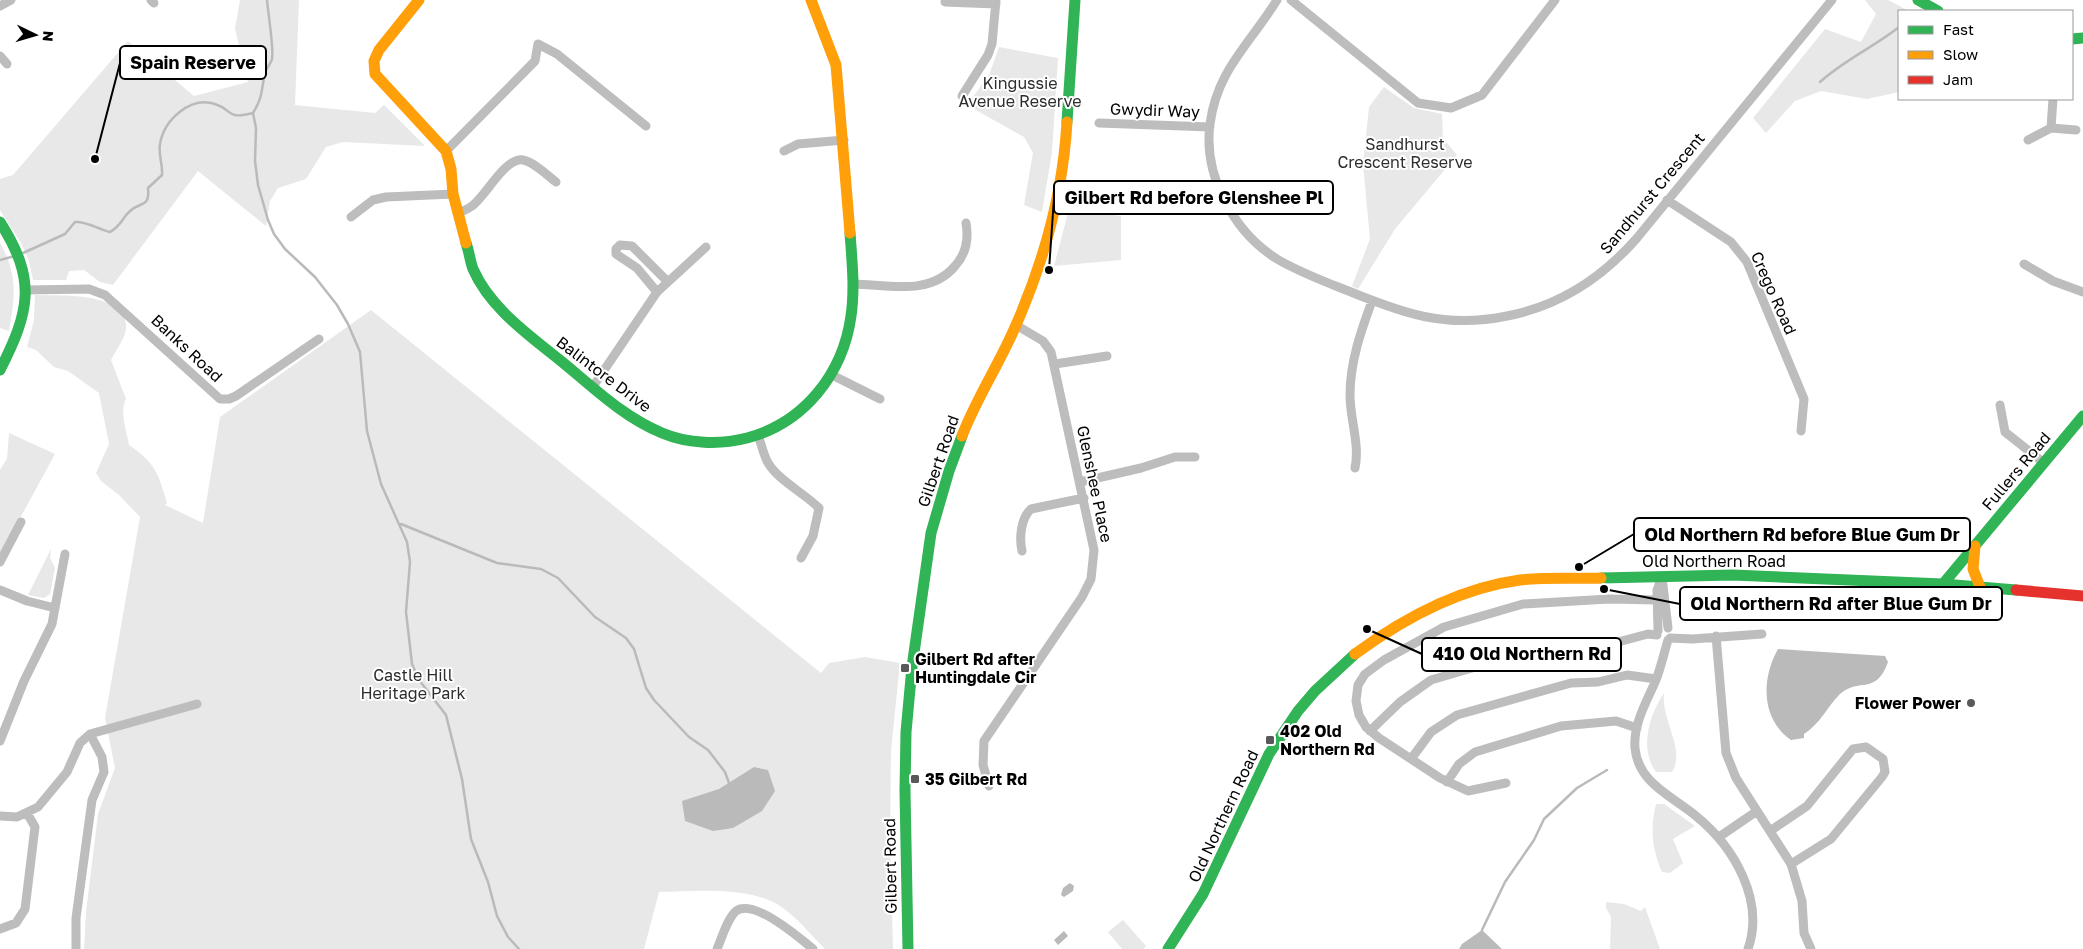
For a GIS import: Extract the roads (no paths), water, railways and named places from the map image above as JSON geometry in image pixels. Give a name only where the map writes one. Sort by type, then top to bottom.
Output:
[{"type":"main road","name":"Balintore Drive","points":[[419,0],[379,50],[374,62],[375,74],[446,151],[451,169],[453,194],[470,258],[481,284],[511,320],[629,417],[663,434],[694,442],[731,442],[758,435],[790,419],[808,406],[830,374],[847,337],[854,284],[844,140],[836,65],[829,43],[810,0]]},
{"type":"main road","name":"Gilbert Road","points":[[908,949],[905,791],[906,732],[912,667],[931,533],[949,471],[967,423],[1016,325],[1039,264],[1058,198],[1068,127],[1075,0]]},
{"type":"main road","points":[[1918,0],[1936,10]]},
{"type":"main road","points":[[0,222],[19,255],[26,290],[20,331],[0,370]]},
{"type":"main road","name":"Fullers Road","points":[[1943,584],[2083,416]]},
{"type":"main road","points":[[1975,546],[1973,569],[1980,587]]},
{"type":"main road","name":"Old Northern Road","points":[[1168,949],[1204,894],[1255,782],[1283,732],[1315,691],[1365,647],[1443,601],[1480,588],[1521,580],[1742,575],[1943,584],[2083,596]]},
{"type":"street","points":[[0,6],[10,0]]},
{"type":"street","name":"Sandhurst Crescent","points":[[1277,0],[1225,74],[1217,92],[1210,127],[1212,165],[1220,193],[1234,218],[1254,241],[1277,259],[1300,271],[1394,310],[1437,320],[1487,319],[1529,311],[1575,291],[1608,268],[1637,238],[1832,0]]},
{"type":"street","points":[[1291,0],[1418,103],[1451,108],[1482,95],[1556,0]]},
{"type":"street","points":[[945,2],[996,2],[992,44],[988,55],[962,96]]},
{"type":"street","points":[[446,151],[535,61],[538,44],[557,54],[646,126]]},
{"type":"street","points":[[0,56],[7,64]]},
{"type":"street","points":[[2051,128],[2053,100]]},
{"type":"street","name":"Gwydir Way","points":[[1100,123],[1210,127]]},
{"type":"street","points":[[2028,140],[2051,128],[2076,130]]},
{"type":"street","points":[[784,151],[798,144],[844,140]]},
{"type":"street","points":[[458,213],[473,205],[514,161],[522,159],[530,162],[556,182]]},
{"type":"street","points":[[350,217],[373,200],[386,197],[453,194]]},
{"type":"street","name":"Crego Road","points":[[1667,200],[1731,242],[1747,262],[1804,399],[1801,431]]},
{"type":"street","points":[[854,284],[916,286],[932,284],[946,277],[961,260],[968,242],[966,223]]},
{"type":"street","points":[[657,292],[637,268],[616,254],[616,249],[620,245],[632,246],[667,281]]},
{"type":"street","points":[[592,388],[657,292],[706,247]]},
{"type":"street","points":[[2024,264],[2053,281],[2083,292]]},
{"type":"street","name":"Banks Road","points":[[26,290],[89,289],[105,295],[217,397],[224,399],[236,396],[319,339]]},
{"type":"street","points":[[1355,468],[1357,456],[1350,395],[1357,344],[1372,301]]},
{"type":"street","name":"Glenshee Place","points":[[988,786],[983,765],[984,741],[1082,597],[1090,579],[1094,550],[1051,352],[1043,341],[1016,325]]},
{"type":"street","points":[[1055,364],[1107,356]]},
{"type":"street","points":[[830,374],[880,399]]},
{"type":"street","points":[[2000,404],[2005,432],[2044,463]]},
{"type":"street","points":[[758,435],[767,461],[779,476],[809,498],[819,508],[813,536],[800,558]]},
{"type":"street","points":[[1080,482],[1142,468],[1175,457],[1195,457]]},
{"type":"street","points":[[1022,551],[1021,533],[1027,512],[1031,509],[1084,498]]},
{"type":"street","points":[[0,562],[21,522]]},
{"type":"street","points":[[0,741],[24,682],[50,628],[65,554]]},
{"type":"street","points":[[1662,577],[1656,590],[1666,635]]},
{"type":"street","points":[[1662,577],[1666,635],[1663,655],[1656,679],[1636,728],[1636,754],[1647,778],[1696,816],[1719,837],[1745,880],[1751,896],[1754,926],[1748,949]]},
{"type":"street","points":[[0,590],[27,601],[55,608]]},
{"type":"street","points":[[1506,783],[1468,792],[1447,782],[1370,731],[1359,715],[1356,701],[1358,686],[1365,674],[1415,642],[1444,627],[1523,604],[1609,599],[1657,600]]},
{"type":"street","points":[[1370,731],[1400,702],[1431,680],[1497,660],[1572,644],[1618,642],[1648,634],[1692,640],[1716,636],[1762,634]]},
{"type":"street","points":[[1716,636],[1724,748],[1733,774],[1791,864],[1802,901],[1804,933],[1810,949]]},
{"type":"street","points":[[1411,759],[1431,732],[1457,714],[1571,683],[1598,682],[1627,675],[1656,679]]},
{"type":"street","points":[[0,816],[17,817],[38,807],[67,772],[80,743],[90,734],[197,704]]},
{"type":"street","points":[[1447,782],[1460,764],[1475,752],[1561,726],[1616,721],[1636,728]]},
{"type":"street","points":[[76,949],[76,918],[92,800],[104,772],[102,757],[90,734]]},
{"type":"street","points":[[1770,831],[1807,806],[1853,749],[1866,747],[1883,759],[1885,772],[1882,778],[1831,839],[1791,864]]},
{"type":"street","points":[[1719,837],[1757,811]]},
{"type":"street","points":[[0,929],[16,923],[25,909],[35,827],[27,813]]},
{"type":"street","points":[[717,949],[734,915],[739,910],[745,908],[758,911],[777,922],[813,949]]},
{"type":"waterway","points":[[23,253],[65,234],[75,222],[88,224],[110,232],[130,211],[144,203],[148,199],[148,188],[162,175],[160,156],[162,135],[173,119],[188,107],[206,102],[221,106],[234,115],[253,113],[260,98],[266,71],[272,59],[272,39],[267,0]]},
{"type":"waterway","points":[[1820,82],[1898,28]]},
{"type":"waterway","points":[[253,113],[256,128],[255,161],[258,185],[274,234],[285,249],[315,277],[337,305],[348,324],[360,352],[367,431],[381,484],[407,542],[410,562],[406,612],[412,664],[419,680],[446,715],[462,779],[471,839],[488,882],[497,916],[508,937],[519,949]]},
{"type":"waterway","points":[[0,260],[15,256]]},
{"type":"waterway","points":[[401,524],[497,563],[541,569],[558,578],[595,617],[626,638],[634,649],[646,688],[654,700],[689,737],[708,750],[725,772],[729,783]]},
{"type":"waterway","points":[[1482,930],[1505,882],[1534,840],[1544,819],[1577,788],[1607,770]]},
{"type":"place","name":"Spain Reserve","points":[[95,159]]},
{"type":"place","name":"Gilbert Rd before Glenshee Pl","points":[[1049,270]]},
{"type":"place","name":"Old Northern Rd before Blue Gum Dr","points":[[1579,567]]},
{"type":"place","name":"Old Northern Rd after Blue Gum Dr","points":[[1604,589]]},
{"type":"place","name":"410 Old Northern Rd","points":[[1367,629]]},
{"type":"place","name":"Gilbert Rd after Huntingdale Cir","points":[[905,668]]},
{"type":"place","name":"Flower Power","points":[[1971,703]]},
{"type":"place","name":"402 Old Northern Rd","points":[[1270,740]]},
{"type":"place","name":"35 Gilbert Rd","points":[[915,779]]},
{"type":"park label","name":"Kingussie Avenue Reserve","points":[[1020,92]]},
{"type":"park label","name":"Sandhurst Crescent Reserve","points":[[1405,153]]},
{"type":"park label","name":"Castle Hill Heritage Park","points":[[413,684]]}]
